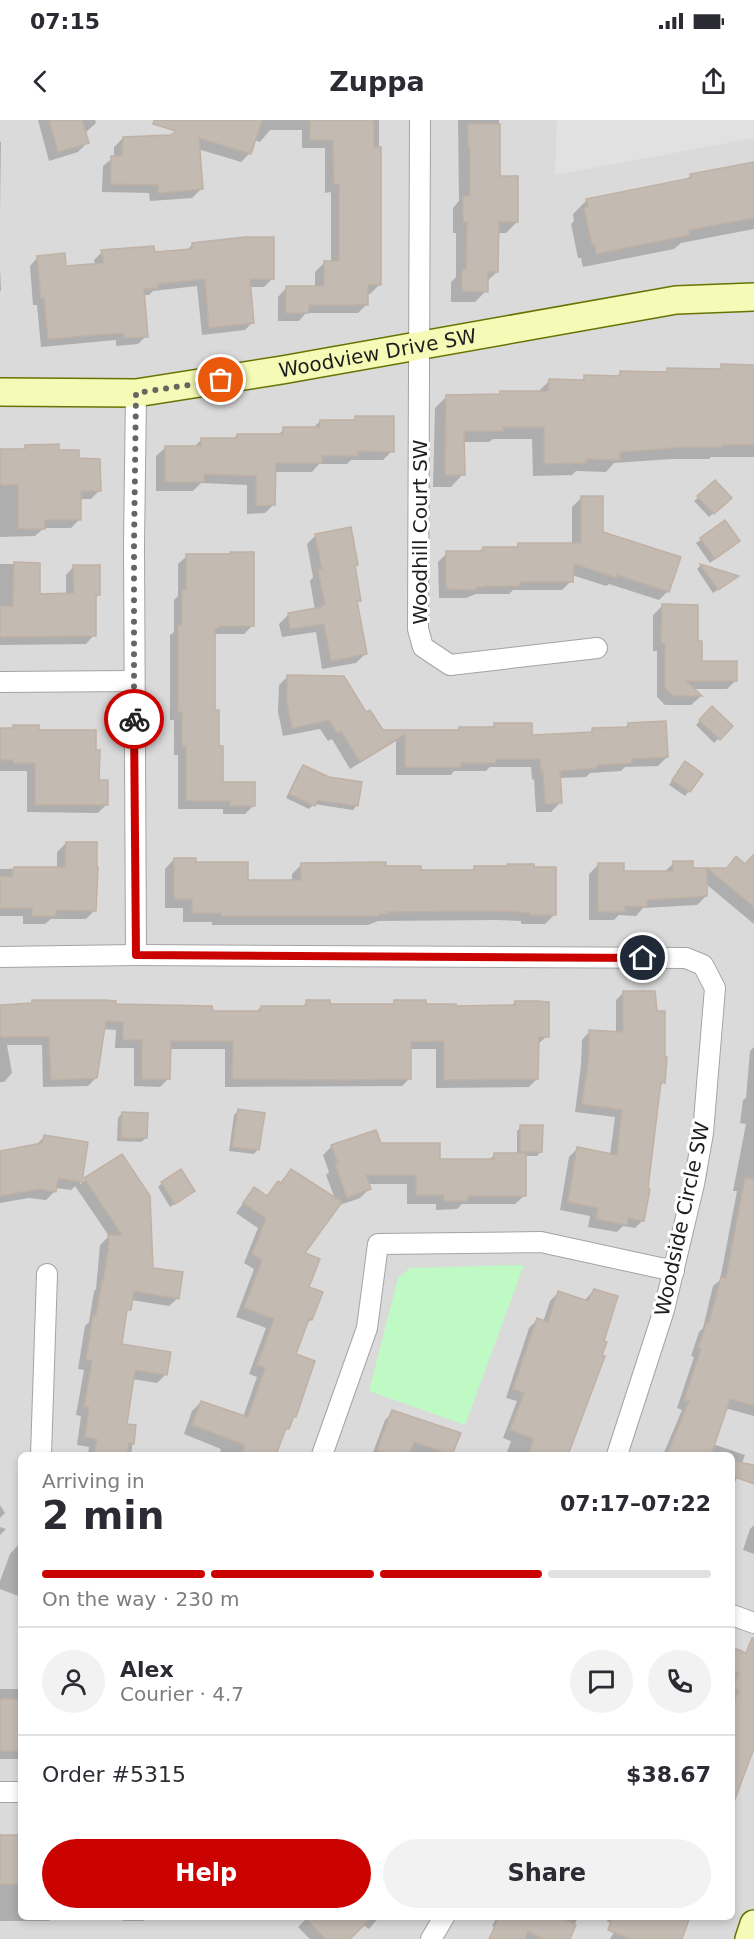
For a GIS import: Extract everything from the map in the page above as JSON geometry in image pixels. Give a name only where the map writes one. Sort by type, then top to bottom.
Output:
[{"type":"street","name":"Woodhill Court SW","points":[[420,120],[418,629],[423,647],[450,665],[597,648]]},
{"type":"street","name":"Woodview Drive SW","points":[[0,392],[136,393],[282,370],[676,300],[754,297]]},
{"type":"street","points":[[136,393],[134,681],[136,955]]},
{"type":"street","points":[[0,682],[134,681]]},
{"type":"street","name":"Woodside Circle SW","points":[[0,957],[136,955],[686,958],[703,965],[715,988],[703,1133],[674,1271],[642,1382],[618,1452]]},
{"type":"street","points":[[323,1452],[367,1328],[378,1244],[541,1242],[674,1271]]},
{"type":"street","points":[[41,1452],[47,1274]]},
{"type":"street","points":[[735,1616],[754,1623]]},
{"type":"street","points":[[0,1792],[18,1792]]},
{"type":"street","points":[[431,1939],[442,1920]]},
{"type":"street","points":[[749,1939],[754,1924]]},
{"type":"shaded area","points":[[0,120],[754,120],[754,1939],[0,1939]]},
{"type":"shaded area","points":[[557,120],[754,120],[754,138],[555,175]]},
{"type":"green space","points":[[524,1265],[465,1425],[369,1391],[398,1278],[410,1268]]},
{"type":"building","points":[[49,120],[82,120],[89,143],[58,152]]},
{"type":"building","points":[[154,120],[262,120],[251,154],[199,138],[203,189],[158,193],[158,185],[111,184],[111,156],[122,156],[123,137],[171,135],[176,131],[153,124]]},
{"type":"building","points":[[310,120],[374,120],[374,147],[381,147],[381,285],[368,285],[368,305],[309,305],[309,313],[286,313],[286,286],[324,286],[324,261],[339,261],[339,184],[334,184],[333,140],[310,140]]},
{"type":"building","points":[[468,124],[500,124],[500,176],[518,176],[518,222],[499,222],[498,272],[488,272],[488,292],[462,291],[462,269],[466,269],[467,222],[463,222],[463,196],[470,196]]},
{"type":"building","points":[[754,162],[754,218],[689,230],[690,235],[596,254],[584,208],[588,207],[586,199],[691,178],[690,174]]},
{"type":"building","points":[[245,237],[274,237],[274,279],[250,279],[254,323],[209,328],[205,279],[158,284],[158,288],[144,289],[148,337],[124,338],[123,333],[48,339],[37,256],[65,253],[66,266],[104,263],[101,250],[154,246],[155,252],[192,249],[192,243]]},
{"type":"building","points":[[721,364],[754,365],[754,445],[620,452],[620,460],[586,459],[586,463],[544,464],[544,427],[503,427],[503,431],[464,431],[465,475],[445,475],[446,395],[500,394],[500,391],[548,391],[549,379],[584,380],[584,375],[620,376],[620,371],[667,372],[667,368],[721,369]]},
{"type":"building","points":[[355,416],[394,416],[394,452],[358,451],[358,456],[322,456],[322,463],[276,463],[275,505],[256,506],[256,476],[204,474],[204,482],[165,482],[165,446],[201,446],[201,438],[237,438],[237,434],[283,434],[283,427],[320,427],[320,420],[355,420]]},
{"type":"building","points":[[59,444],[59,450],[79,450],[79,458],[100,459],[101,491],[81,491],[81,520],[45,520],[45,529],[18,529],[18,485],[0,485],[0,449],[25,449],[25,445]]},
{"type":"building","points":[[715,480],[732,498],[714,514],[697,496]]},
{"type":"building","points":[[581,496],[603,496],[603,532],[681,557],[669,592],[574,564],[573,582],[520,582],[520,586],[485,586],[476,587],[476,590],[446,587],[446,551],[482,551],[483,547],[518,547],[518,543],[581,543]]},
{"type":"building","points":[[725,520],[740,541],[715,559],[700,538]]},
{"type":"building","points":[[351,527],[358,565],[355,566],[361,601],[357,601],[367,654],[331,661],[324,624],[290,629],[288,613],[325,605],[318,570],[322,569],[315,534]]},
{"type":"building","points":[[230,552],[254,552],[254,626],[215,628],[215,710],[219,710],[219,746],[223,746],[223,782],[255,782],[255,806],[230,806],[230,801],[186,801],[186,747],[182,747],[182,712],[178,712],[178,625],[182,625],[182,590],[186,590],[186,554],[230,554]]},
{"type":"building","points":[[14,562],[40,563],[40,594],[74,593],[73,565],[100,565],[100,595],[96,595],[96,636],[0,637],[0,606],[13,606]]},
{"type":"building","points":[[700,564],[739,576],[718,590]]},
{"type":"building","points":[[662,604],[698,605],[698,641],[702,641],[702,661],[737,661],[737,681],[686,681],[702,696],[674,696],[665,688],[665,643],[661,643]]},
{"type":"building","points":[[287,675],[344,676],[366,712],[370,710],[383,730],[459,730],[459,727],[494,727],[494,723],[532,723],[532,735],[592,732],[592,728],[628,727],[628,723],[666,721],[668,757],[632,759],[632,763],[597,765],[597,768],[560,771],[562,803],[545,804],[540,759],[496,759],[496,763],[461,763],[461,767],[405,767],[405,734],[360,762],[341,731],[337,733],[329,720],[292,728],[287,702]]},
{"type":"building","points":[[712,706],[733,726],[720,740],[699,720]]},
{"type":"building","points":[[13,725],[39,725],[39,730],[96,730],[96,750],[100,750],[99,780],[108,780],[108,805],[35,805],[35,763],[13,763],[13,760],[0,760],[0,728],[13,728]]},
{"type":"building","points":[[685,761],[703,774],[690,792],[672,780]]},
{"type":"building","points":[[303,765],[329,777],[362,782],[358,806],[317,800],[315,806],[289,794]]},
{"type":"building","points":[[66,842],[97,842],[96,911],[56,910],[56,916],[32,916],[32,908],[0,908],[0,876],[12,877],[14,867],[65,867]]},
{"type":"building","points":[[754,854],[754,907],[707,868],[727,868],[736,856],[745,864]]},
{"type":"building","points":[[174,858],[196,858],[196,862],[248,862],[248,880],[301,880],[301,863],[386,862],[386,866],[421,866],[421,870],[474,870],[474,866],[507,866],[507,864],[556,867],[556,915],[530,915],[530,913],[507,911],[387,912],[379,916],[221,916],[221,913],[192,913],[192,899],[174,899]]},
{"type":"building","points":[[673,861],[693,861],[693,868],[707,868],[707,896],[647,900],[647,907],[625,906],[625,912],[598,912],[598,863],[624,863],[624,871],[673,871]]},
{"type":"building","points":[[623,991],[655,991],[657,1011],[665,1011],[665,1057],[667,1057],[665,1083],[661,1082],[648,1188],[650,1189],[644,1221],[628,1218],[627,1225],[596,1219],[598,1208],[568,1202],[577,1147],[617,1155],[622,1110],[582,1104],[589,1055],[589,1030],[623,1032]]},
{"type":"building","points":[[32,1000],[104,1000],[116,1001],[116,1004],[212,1006],[213,1011],[261,1011],[261,1006],[306,1006],[306,1000],[330,1000],[330,1004],[394,1004],[394,1000],[426,1000],[426,1004],[456,1004],[456,1006],[515,1005],[515,1001],[537,1001],[549,1002],[549,1037],[539,1037],[538,1079],[444,1080],[444,1041],[411,1042],[411,1079],[232,1079],[233,1041],[171,1041],[170,1079],[142,1079],[142,1040],[123,1040],[123,1022],[106,1021],[97,1078],[51,1080],[49,1037],[0,1037],[0,1005],[32,1003]]},
{"type":"building","points":[[238,1109],[265,1113],[259,1150],[232,1147]]},
{"type":"building","points":[[122,1112],[148,1113],[147,1138],[121,1138]]},
{"type":"building","points":[[520,1125],[543,1125],[542,1152],[520,1152]]},
{"type":"building","points":[[376,1130],[381,1143],[440,1143],[440,1159],[494,1159],[494,1153],[526,1153],[526,1196],[468,1196],[468,1201],[444,1201],[444,1195],[416,1195],[416,1175],[366,1175],[371,1189],[347,1198],[331,1145]]},
{"type":"building","points":[[44,1135],[88,1142],[82,1182],[58,1178],[56,1192],[39,1189],[0,1196],[0,1151],[42,1143]]},
{"type":"building","points":[[122,1154],[150,1196],[153,1268],[183,1272],[179,1299],[134,1291],[131,1310],[127,1310],[122,1344],[171,1352],[167,1375],[135,1370],[127,1424],[136,1425],[134,1444],[129,1443],[128,1452],[95,1452],[97,1439],[85,1437],[89,1407],[84,1407],[92,1361],[86,1360],[93,1316],[96,1316],[103,1281],[109,1244],[108,1235],[122,1235],[84,1178]]},
{"type":"building","points":[[181,1169],[195,1191],[175,1204],[161,1182]]},
{"type":"building","points":[[291,1169],[342,1202],[305,1253],[320,1259],[309,1287],[323,1292],[312,1320],[309,1319],[296,1354],[315,1361],[296,1417],[294,1416],[289,1429],[286,1428],[277,1452],[243,1452],[245,1445],[192,1425],[201,1401],[248,1417],[265,1368],[257,1365],[274,1319],[244,1308],[262,1260],[252,1254],[266,1218],[243,1203],[254,1187],[267,1196],[278,1181],[281,1183]]},
{"type":"building","points":[[745,1178],[754,1179],[754,1406],[730,1399],[712,1452],[668,1452],[689,1401],[684,1400],[721,1277],[726,1278]]},
{"type":"building","points":[[594,1289],[618,1296],[604,1341],[607,1342],[602,1355],[605,1356],[569,1452],[529,1452],[534,1439],[510,1430],[524,1393],[513,1389],[537,1318],[548,1322],[558,1291],[588,1301]]},
{"type":"building","points":[[392,1410],[461,1433],[453,1452],[443,1452],[414,1442],[410,1452],[377,1450]]},
{"type":"building","points":[[735,1462],[754,1465],[754,1484],[735,1477]]},
{"type":"building","points":[[754,1638],[754,1748],[735,1799],[735,1700],[739,1690],[735,1689],[735,1684],[739,1673],[735,1671],[735,1649],[746,1653]]},
{"type":"building","points":[[0,1699],[18,1699],[18,1751],[0,1751]]},
{"type":"building","points":[[0,1835],[18,1835],[18,1884],[0,1884]]},
{"type":"building","points":[[307,1920],[369,1920],[350,1939],[326,1939]]},
{"type":"building","points":[[498,1920],[565,1920],[576,1925],[570,1939],[544,1939],[528,1931],[525,1939],[489,1939]]},
{"type":"building","points":[[611,1920],[689,1920],[682,1939],[631,1939],[608,1930]]},
{"type":"way so far","points":[[134,719],[136,393],[221,380]]},
{"type":"route","points":[[134,719],[136,955],[643,958]]}]
